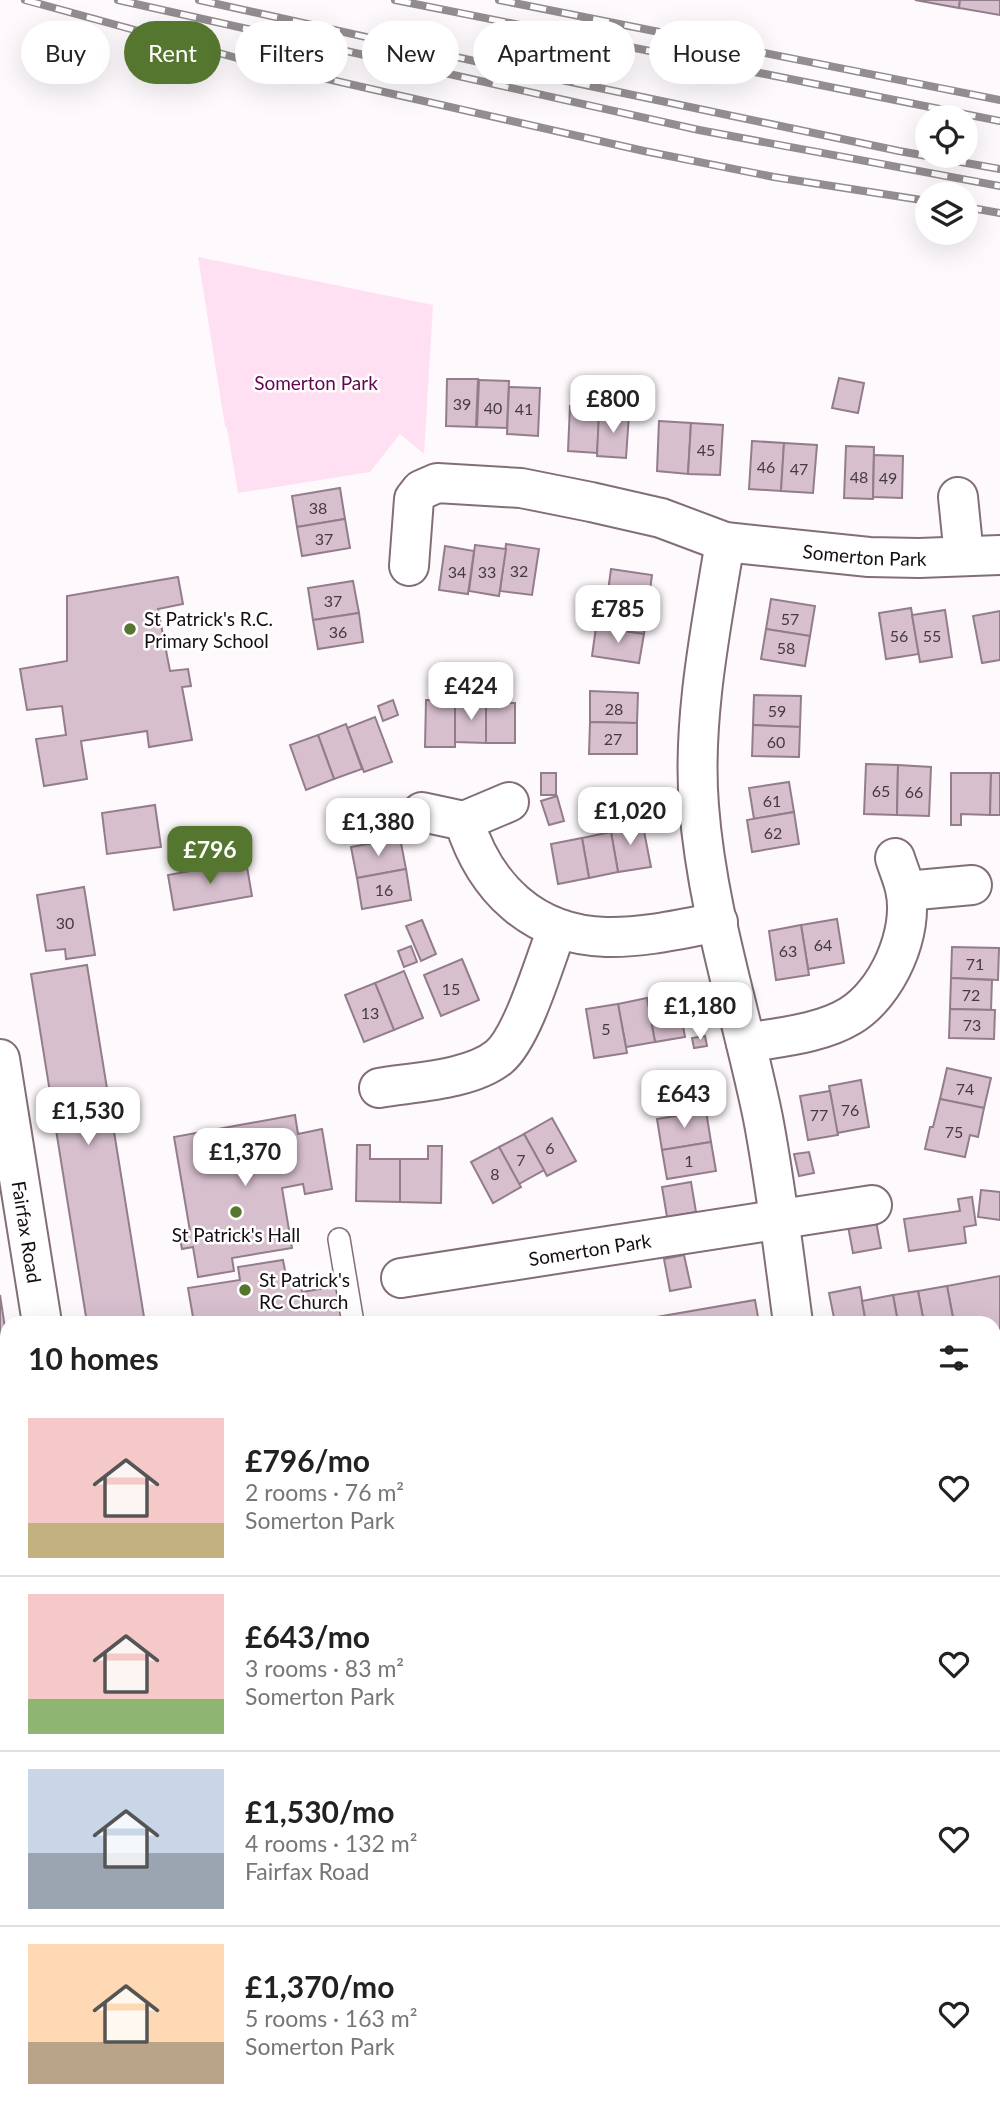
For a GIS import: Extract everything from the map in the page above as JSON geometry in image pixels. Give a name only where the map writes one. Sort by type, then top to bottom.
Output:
[{"type":"street","name":"Somerton Park","points":[[409,566],[414,499],[421,490],[437,483],[521,488],[591,502],[662,518],[725,542],[869,556],[919,558],[982,555],[958,496]]},
{"type":"street","points":[[725,542],[703,699],[698,773],[699,805],[704,854],[763,1120],[792,1316]]},
{"type":"street","points":[[422,812],[464,821],[509,802]]},
{"type":"street","points":[[464,821],[478,859],[502,890],[533,917],[557,929],[587,936],[623,937],[718,922]]},
{"type":"street","points":[[746,1043],[833,1024],[865,1005],[887,977],[898,956],[905,925],[901,875],[972,885]]},
{"type":"street","points":[[379,1088],[460,1074],[498,1058],[508,1048],[520,1026],[557,929]]},
{"type":"street","name":"Fairfax Road","points":[[0,1059],[41,1316]]},
{"type":"street","name":"Somerton Park","points":[[401,1278],[872,1205]]},
{"type":"lane","points":[[339,1239],[352,1316]]},
{"type":"green space","name":"Somerton Park","points":[[198,257],[433,305],[424,454],[400,434],[370,472],[238,493]]},
{"type":"building","points":[[915,0],[960,0],[959,8]]},
{"type":"building","points":[[960,0],[1000,0],[1000,15],[959,8]]},
{"type":"building","points":[[839,378],[864,383],[858,413],[832,408]]},
{"type":"building","points":[[447,379],[478,379],[476,427],[446,426]]},
{"type":"building","points":[[479,380],[509,381],[507,428],[477,427]]},
{"type":"building","points":[[509,387],[540,388],[538,436],[507,434]]},
{"type":"building","points":[[570,406],[600,408],[597,453],[568,451]]},
{"type":"building","points":[[599,411],[629,414],[626,458],[597,456]]},
{"type":"building","points":[[659,421],[691,423],[688,474],[657,471]]},
{"type":"building","points":[[691,423],[723,425],[720,475],[688,474]]},
{"type":"building","points":[[752,441],[784,443],[781,491],[749,489]]},
{"type":"building","points":[[784,443],[817,445],[813,493],[781,491]]},
{"type":"building","points":[[846,446],[874,447],[873,499],[844,498]]},
{"type":"building","points":[[874,455],[903,456],[902,498],[873,497]]},
{"type":"building","points":[[340,488],[345,519],[297,527],[292,496]]},
{"type":"building","points":[[345,519],[350,548],[302,556],[297,527]]},
{"type":"building","points":[[506,544],[539,549],[532,595],[500,591]]},
{"type":"building","points":[[475,545],[506,549],[499,596],[469,591]]},
{"type":"building","points":[[445,546],[474,551],[468,594],[439,590]]},
{"type":"building","points":[[611,569],[652,575],[648,605],[607,599]]},
{"type":"building","points":[[178,577],[183,604],[158,609],[170,671],[188,669],[191,686],[182,687],[192,740],[149,747],[147,731],[81,741],[87,779],[44,786],[36,739],[66,735],[62,706],[27,710],[20,669],[67,661],[67,596]]},
{"type":"building","points":[[353,581],[359,613],[313,620],[308,588]]},
{"type":"building","points":[[607,599],[648,605],[644,634],[602,628]]},
{"type":"building","points":[[771,599],[815,606],[810,636],[766,629]]},
{"type":"building","points":[[911,608],[919,654],[886,659],[879,613]]},
{"type":"building","points":[[945,610],[952,657],[920,662],[912,615]]},
{"type":"building","points":[[1000,611],[1000,660],[982,663],[973,616]]},
{"type":"building","points":[[359,613],[363,642],[318,649],[313,620]]},
{"type":"building","points":[[596,627],[644,634],[639,663],[592,656]]},
{"type":"building","points":[[766,629],[810,636],[805,666],[761,659]]},
{"type":"building","points":[[590,691],[638,693],[637,723],[590,722]]},
{"type":"building","points":[[754,695],[801,696],[800,727],[753,725]]},
{"type":"building","points":[[393,700],[398,715],[383,721],[378,706]]},
{"type":"building","points":[[426,700],[455,701],[455,747],[425,747]]},
{"type":"building","points":[[455,702],[486,702],[486,743],[455,742]]},
{"type":"building","points":[[486,702],[515,703],[515,743],[486,743]]},
{"type":"building","points":[[375,717],[392,762],[364,772],[347,728]]},
{"type":"building","points":[[590,722],[637,723],[637,754],[589,754]]},
{"type":"building","points":[[346,724],[362,769],[334,779],[318,735]]},
{"type":"building","points":[[753,725],[800,727],[799,757],[752,756]]},
{"type":"building","points":[[318,735],[334,779],[306,790],[290,745]]},
{"type":"building","points":[[866,764],[898,765],[897,815],[864,814]]},
{"type":"building","points":[[898,765],[931,767],[929,816],[897,815]]},
{"type":"building","points":[[541,773],[556,773],[556,795],[541,795]]},
{"type":"building","points":[[951,773],[991,773],[990,815],[961,814],[961,825],[951,825]]},
{"type":"building","points":[[991,773],[1000,773],[1000,815],[990,815]]},
{"type":"building","points":[[789,782],[794,812],[754,819],[749,788]]},
{"type":"building","points":[[557,796],[564,821],[549,825],[541,801]]},
{"type":"building","points":[[155,805],[161,847],[107,854],[102,813]]},
{"type":"building","points":[[794,812],[799,844],[752,852],[747,820]]},
{"type":"building","points":[[642,821],[651,867],[618,872],[610,826]]},
{"type":"building","points":[[611,832],[618,872],[589,878],[582,838]]},
{"type":"building","points":[[400,838],[406,869],[357,878],[351,847]]},
{"type":"building","points":[[582,838],[589,878],[558,884],[551,844]]},
{"type":"building","points":[[246,861],[252,896],[174,910],[168,875]]},
{"type":"building","points":[[406,869],[411,900],[362,909],[357,878]]},
{"type":"building","points":[[84,887],[95,955],[66,959],[65,949],[46,951],[37,895]]},
{"type":"building","points":[[837,919],[844,963],[808,969],[801,925]]},
{"type":"building","points":[[422,920],[436,954],[421,961],[406,926]]},
{"type":"building","points":[[801,925],[809,975],[776,980],[769,931]]},
{"type":"building","points":[[411,946],[417,962],[404,967],[398,951]]},
{"type":"building","points":[[952,947],[999,948],[998,980],[951,978]]},
{"type":"building","points":[[462,959],[479,1000],[441,1016],[424,975]]},
{"type":"building","points":[[87,965],[144,1316],[86,1316],[31,974]]},
{"type":"building","points":[[404,971],[423,1018],[394,1030],[375,983]]},
{"type":"building","points":[[951,978],[992,980],[991,1010],[950,1009]]},
{"type":"building","points":[[375,983],[394,1030],[364,1042],[345,995]]},
{"type":"building","points":[[677,993],[685,1037],[655,1042],[647,998]]},
{"type":"building","points":[[647,998],[655,1042],[626,1047],[618,1004]]},
{"type":"building","points":[[618,1004],[627,1053],[594,1058],[586,1009]]},
{"type":"building","points":[[950,1009],[995,1010],[994,1039],[949,1038]]},
{"type":"building","points":[[705,1036],[707,1046],[694,1048],[692,1038]]},
{"type":"building","points":[[947,1068],[991,1078],[984,1108],[940,1099]]},
{"type":"building","points":[[861,1080],[869,1127],[837,1133],[829,1086]]},
{"type":"building","points":[[830,1091],[838,1135],[808,1140],[800,1096]]},
{"type":"building","points":[[940,1099],[984,1108],[978,1137],[970,1135],[965,1157],[925,1149]]},
{"type":"building","points":[[706,1111],[711,1142],[662,1150],[657,1119]]},
{"type":"building","name":"St Patrick's Hall","points":[[295,1115],[298,1134],[322,1129],[332,1189],[305,1194],[303,1184],[282,1188],[292,1248],[232,1258],[234,1271],[198,1277],[193,1247],[182,1249],[179,1233],[190,1231],[174,1137]]},
{"type":"building","points":[[552,1118],[576,1161],[547,1176],[524,1134]]},
{"type":"building","points":[[524,1134],[544,1170],[519,1184],[499,1147]]},
{"type":"building","points":[[711,1142],[716,1171],[667,1179],[662,1150]]},
{"type":"building","points":[[357,1145],[370,1145],[370,1159],[400,1159],[400,1202],[356,1201]]},
{"type":"building","points":[[428,1146],[442,1146],[441,1203],[400,1202],[400,1159],[428,1159]]},
{"type":"building","points":[[499,1147],[521,1187],[493,1203],[471,1162]]},
{"type":"building","points":[[809,1152],[814,1173],[799,1176],[794,1154]]},
{"type":"building","points":[[691,1182],[696,1212],[667,1217],[662,1187]]},
{"type":"building","points":[[981,1190],[1000,1192],[1000,1220],[978,1217]]},
{"type":"building","points":[[972,1197],[976,1225],[964,1227],[966,1243],[909,1251],[904,1219],[960,1211],[958,1199]]},
{"type":"building","points":[[876,1221],[881,1248],[853,1253],[848,1226]]},
{"type":"building","points":[[684,1255],[691,1287],[670,1291],[664,1259]]},
{"type":"building","name":"St Patrick's RC Church","points":[[283,1260],[287,1281],[299,1279],[302,1292],[337,1286],[342,1316],[193,1316],[188,1288],[240,1280],[238,1267]]},
{"type":"building","points":[[1000,1276],[1000,1316],[953,1316],[947,1286]]},
{"type":"building","points":[[947,1286],[953,1316],[923,1316],[918,1291]]},
{"type":"building","points":[[860,1287],[865,1316],[834,1316],[829,1293]]},
{"type":"building","points":[[918,1291],[923,1316],[897,1316],[893,1295]]},
{"type":"building","points":[[0,1295],[3,1316],[0,1316]]},
{"type":"building","points":[[893,1295],[897,1316],[865,1316],[862,1301]]},
{"type":"building","points":[[755,1300],[758,1316],[662,1316]]},
{"type":"railway","points":[[25,0],[248,61],[644,151],[774,177],[915,199]]},
{"type":"railway","points":[[118,0],[699,130],[1000,186]]},
{"type":"railway","points":[[199,0],[533,74],[899,151],[1000,169]]},
{"type":"railway","points":[[395,0],[1000,121]]},
{"type":"railway","points":[[499,0],[1000,100]]},
{"type":"railway","points":[[978,209],[1000,213]]},
{"type":"place","name":"St Patrick's R.C. Primary School","points":[[130,629]]},
{"type":"place","name":"St Patrick's Hall","points":[[236,1212]]},
{"type":"place","name":"St Patrick's RC Church","points":[[245,1290]]}]
